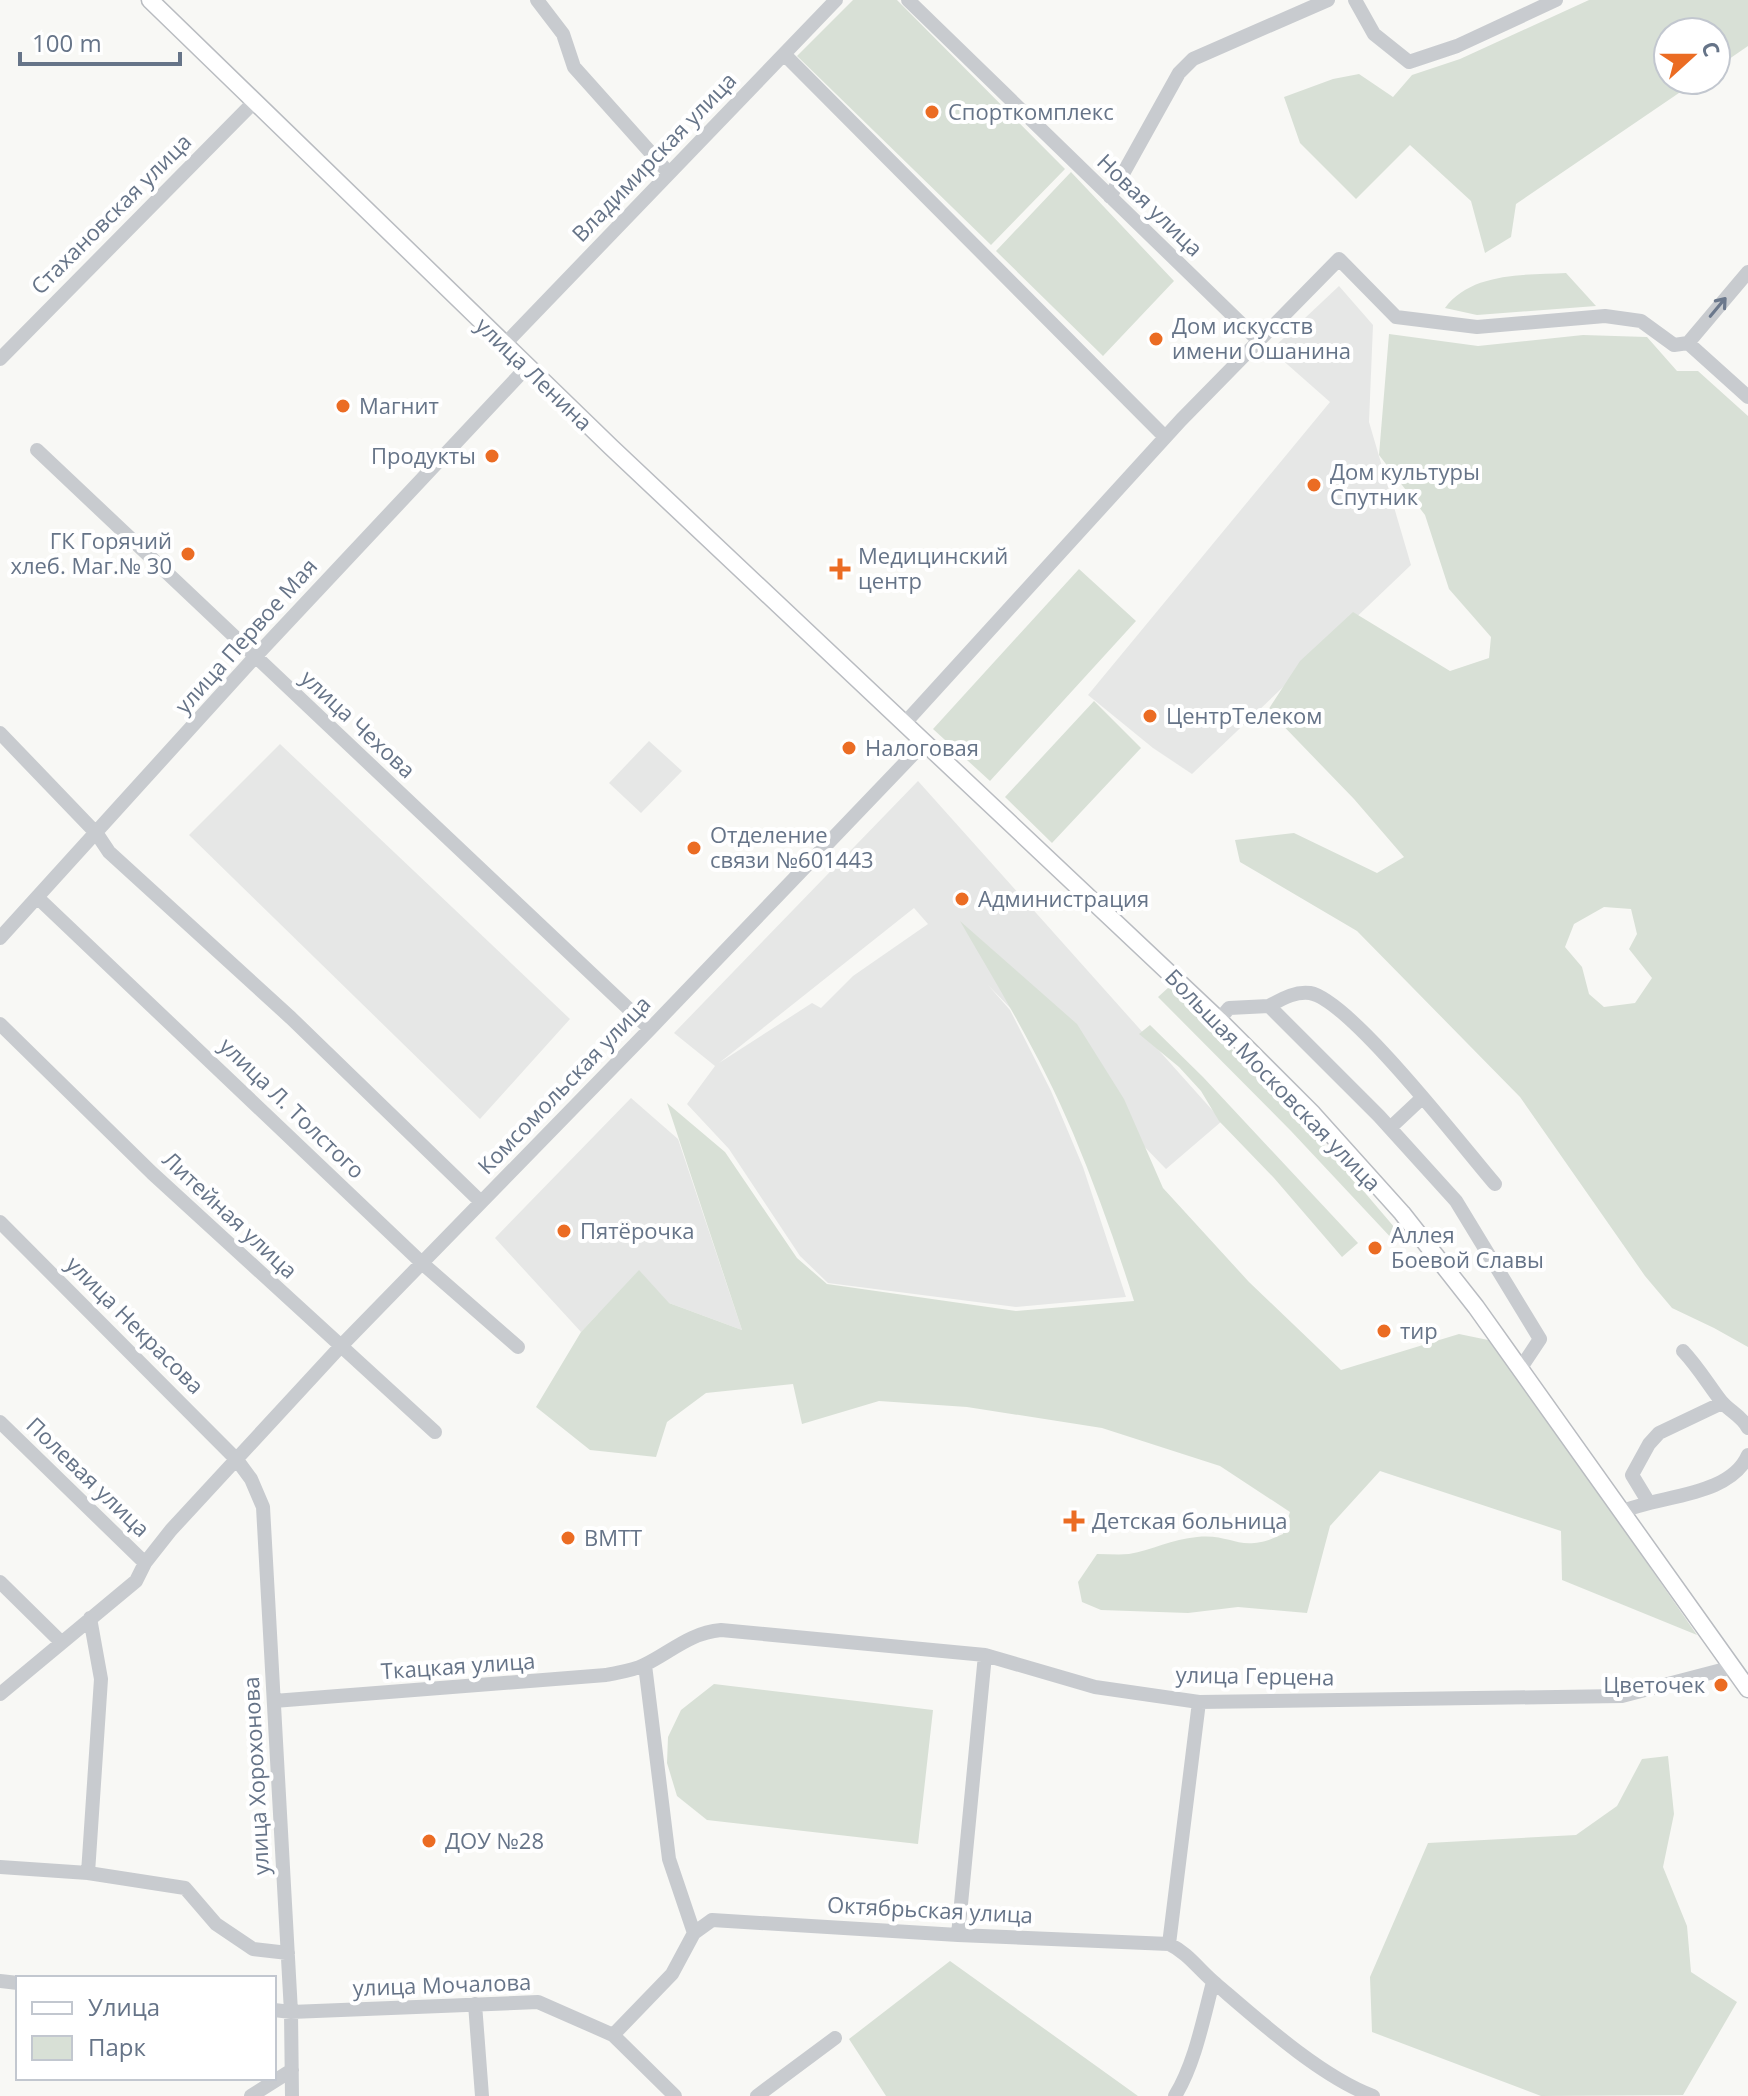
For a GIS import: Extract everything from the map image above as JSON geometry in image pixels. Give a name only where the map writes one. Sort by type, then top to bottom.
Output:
[{"type":"main road","name":"улица Ленина","points":[[150,0],[504,345],[924,743]]},
{"type":"main road","name":"Большая Московская улица","points":[[924,743],[1219,1020],[1313,1114],[1402,1213],[1476,1307],[1748,1689]]},
{"type":"street","name":"Владимирская улица","points":[[504,345],[836,0]]},
{"type":"street","name":"Новая улица","points":[[908,0],[1258,340]]},
{"type":"street","points":[[1110,197],[1179,73],[1193,59],[1328,0]]},
{"type":"street","points":[[1355,0],[1374,34],[1409,62],[1457,46],[1556,0]]},
{"type":"street","points":[[541,6],[563,34],[574,67],[668,172]]},
{"type":"street","points":[[784,54],[1165,437]]},
{"type":"street","name":"Стахановская улица","points":[[0,359],[255,101]]},
{"type":"street","points":[[904,724],[1165,437],[1339,259],[1396,317],[1477,327],[1605,316],[1641,321],[1674,345],[1688,343],[1748,272]]},
{"type":"street","points":[[1688,343],[1748,397]]},
{"type":"street","name":"улица Первое Мая","points":[[0,938],[254,658],[527,367]]},
{"type":"street","name":"улица Чехова","points":[[37,450],[650,1029]]},
{"type":"street","points":[[0,733],[97,834],[109,852],[291,1018],[481,1202]]},
{"type":"street","name":"Комсомольская улица","points":[[0,1694],[136,1581],[145,1563],[171,1530],[340,1347],[924,743]]},
{"type":"street","name":"улица Л. Толстого","points":[[38,898],[423,1264],[518,1347]]},
{"type":"street","points":[[1219,1020],[1229,1008],[1269,1006],[1294,993],[1313,993],[1359,1025],[1495,1184]]},
{"type":"street","points":[[1269,1006],[1390,1128],[1456,1201],[1540,1339],[1520,1369]]},
{"type":"street","name":"Литейная улица","points":[[0,1024],[152,1173],[435,1432]]},
{"type":"street","points":[[1390,1128],[1422,1098]]},
{"type":"street","name":"улица Некрасова","points":[[0,1222],[237,1460]]},
{"type":"street","points":[[1683,1351],[1703,1373],[1722,1403],[1748,1428]]},
{"type":"street","points":[[1649,1503],[1632,1475],[1649,1444],[1659,1433],[1722,1403]]},
{"type":"street","name":"Полевая улица","points":[[0,1422],[145,1563]]},
{"type":"street","points":[[1621,1512],[1720,1484],[1737,1474],[1748,1455]]},
{"type":"street","name":"улица Хорохонова","points":[[237,1460],[251,1479],[263,1507],[291,2012],[292,2096]]},
{"type":"street","points":[[0,1582],[61,1642]]},
{"type":"street","points":[[88,1873],[101,1679],[90,1618]]},
{"type":"street","name":"улица Герцена","points":[[645,1665],[688,1638],[721,1630],[985,1655],[1095,1687],[1199,1702],[1622,1696],[1733,1667]]},
{"type":"street","points":[[958,1935],[985,1655]]},
{"type":"street","points":[[613,2035],[672,1974],[694,1933],[669,1859],[645,1665]]},
{"type":"street","name":"Ткацкая улица","points":[[274,1701],[566,1680],[606,1675],[645,1665]]},
{"type":"street","points":[[1199,1702],[1169,1944],[1181,1950],[1213,1982],[1311,2061],[1373,2096]]},
{"type":"street","points":[[0,1867],[88,1873],[185,1888],[216,1924],[253,1949],[288,1953]]},
{"type":"street","name":"Октябрьская улица","points":[[694,1933],[712,1920],[1169,1944]]},
{"type":"street","points":[[1182,2092],[1213,1982]]},
{"type":"street","name":"улица Мочалова","points":[[276,2010],[538,2002],[613,2035],[675,2096]]},
{"type":"street","points":[[475,2004],[482,2096]]},
{"type":"street","points":[[757,2096],[835,2038]]},
{"type":"street","points":[[251,2096],[292,2070]]},
{"type":"shaded area","points":[[1339,286],[1373,325],[1369,422],[1411,565],[1192,774],[1153,748],[1088,695],[1330,402],[1271,350]]},
{"type":"shaded area","points":[[649,741],[682,771],[641,813],[609,783]]},
{"type":"shaded area","points":[[280,744],[570,1019],[480,1119],[189,835]]},
{"type":"shaded area","points":[[918,781],[1222,1121],[1166,1169],[988,985],[1010,1010],[1051,1091],[1083,1167],[1126,1297],[1016,1307],[828,1283],[800,1256],[729,1149],[687,1104],[715,1066],[674,1033]],"holes":[[[914,908],[928,924],[853,976],[821,1008],[812,1003],[719,1063]]]},
{"type":"shaded area","points":[[631,1098],[678,1139],[742,1330],[669,1303],[598,1314],[581,1332],[495,1238]]},
{"type":"green space","name":"Спорткомплекс","points":[[853,0],[897,0],[1065,169],[991,245],[797,56]]},
{"type":"green space","points":[[1589,0],[1748,0],[1748,46],[1732,57],[1732,16],[1652,16],[1652,96],[1675,96],[1516,204],[1511,237],[1485,253],[1471,201],[1410,145],[1356,199],[1300,143],[1284,97],[1333,79],[1359,74],[1393,97],[1412,75],[1460,59]]},
{"type":"green space","points":[[1071,172],[1174,281],[1103,356],[996,251]]},
{"type":"green space","points":[[1566,273],[1596,306],[1477,315],[1445,308],[1456,296],[1484,282],[1517,275]]},
{"type":"green space","points":[[1389,334],[1478,346],[1583,335],[1647,337],[1677,371],[1698,371],[1748,416],[1748,1347],[1672,1308],[1645,1276],[1520,1097],[1357,931],[1240,862],[1235,840],[1294,833],[1377,873],[1404,857],[1354,799],[1268,710],[1300,661],[1353,612],[1450,671],[1489,658],[1491,637],[1449,589],[1425,515],[1379,455]],"holes":[[[1604,907],[1631,909],[1637,934],[1629,949],[1652,978],[1635,1003],[1604,1007],[1589,994],[1582,967],[1565,947],[1574,924]]]},
{"type":"green space","points":[[1079,569],[1136,621],[990,781],[933,729]]},
{"type":"green space","points":[[1094,701],[1141,748],[1052,843],[1005,797]]},
{"type":"green space","points":[[960,921],[1077,1024],[1124,1099],[1163,1188],[1249,1282],[1341,1370],[1459,1334],[1493,1341],[1697,1635],[1562,1580],[1561,1531],[1380,1471],[1330,1526],[1307,1613],[1238,1607],[1188,1613],[1101,1610],[1082,1602],[1078,1582],[1097,1554],[1129,1554],[1197,1537],[1256,1543],[1283,1534],[1290,1512],[1220,1466],[1102,1428],[967,1407],[879,1401],[802,1424],[793,1384],[706,1393],[667,1422],[656,1457],[590,1450],[536,1407],[581,1332],[639,1270],[669,1303],[742,1330],[667,1103],[725,1152],[797,1258],[827,1284],[1016,1311],[1134,1301],[1098,1195],[1061,1105],[1020,1025]]},
{"type":"green space","points":[[1169,987],[1303,1120],[1395,1228],[1395,1242],[1291,1131],[1158,997]]},
{"type":"green space","points":[[1150,1025],[1203,1077],[1358,1243],[1342,1257],[1274,1178],[1219,1121],[1201,1091],[1179,1067],[1139,1034]]},
{"type":"green space","points":[[714,1684],[933,1710],[918,1844],[707,1820],[677,1796],[667,1763],[668,1737],[681,1710]]},
{"type":"green space","points":[[1668,1756],[1674,1814],[1663,1867],[1687,1926],[1691,1972],[1737,2002],[1683,2095],[1541,2096],[1372,2032],[1370,1977],[1428,1843],[1576,1835],[1617,1806],[1642,1759]]},
{"type":"green space","points":[[950,1961],[1138,2096],[886,2096],[849,2039]]},
{"type":"place","name":"Спорткомплекс","points":[[932,112]]},
{"type":"place","name":"Дом искусств имени Ошанина","points":[[1156,339]]},
{"type":"place","name":"Магнит","points":[[343,406]]},
{"type":"place","name":"Продукты","points":[[492,456]]},
{"type":"place","name":"Дом культуры Спутник","points":[[1314,485]]},
{"type":"place","name":"ГК Горячий хлеб. Маг.№ 30","points":[[188,554]]},
{"type":"place","name":"Медицинский центр","points":[[840,569]]},
{"type":"place","name":"ЦентрТелеком","points":[[1150,716]]},
{"type":"place","name":"Налоговая","points":[[849,748]]},
{"type":"place","name":"Отделение связи №601443","points":[[694,848]]},
{"type":"place","name":"Администрация","points":[[962,899]]},
{"type":"place","name":"Пятёрочка","points":[[564,1231]]},
{"type":"place","name":"Аллея Боевой Славы","points":[[1375,1248]]},
{"type":"place","name":"тир","points":[[1384,1331]]},
{"type":"place","name":"Детская больница","points":[[1074,1521]]},
{"type":"place","name":"ВМТТ","points":[[568,1538]]},
{"type":"place","name":"Цветочек","points":[[1721,1685]]},
{"type":"place","name":"ДОУ №28","points":[[429,1841]]}]
